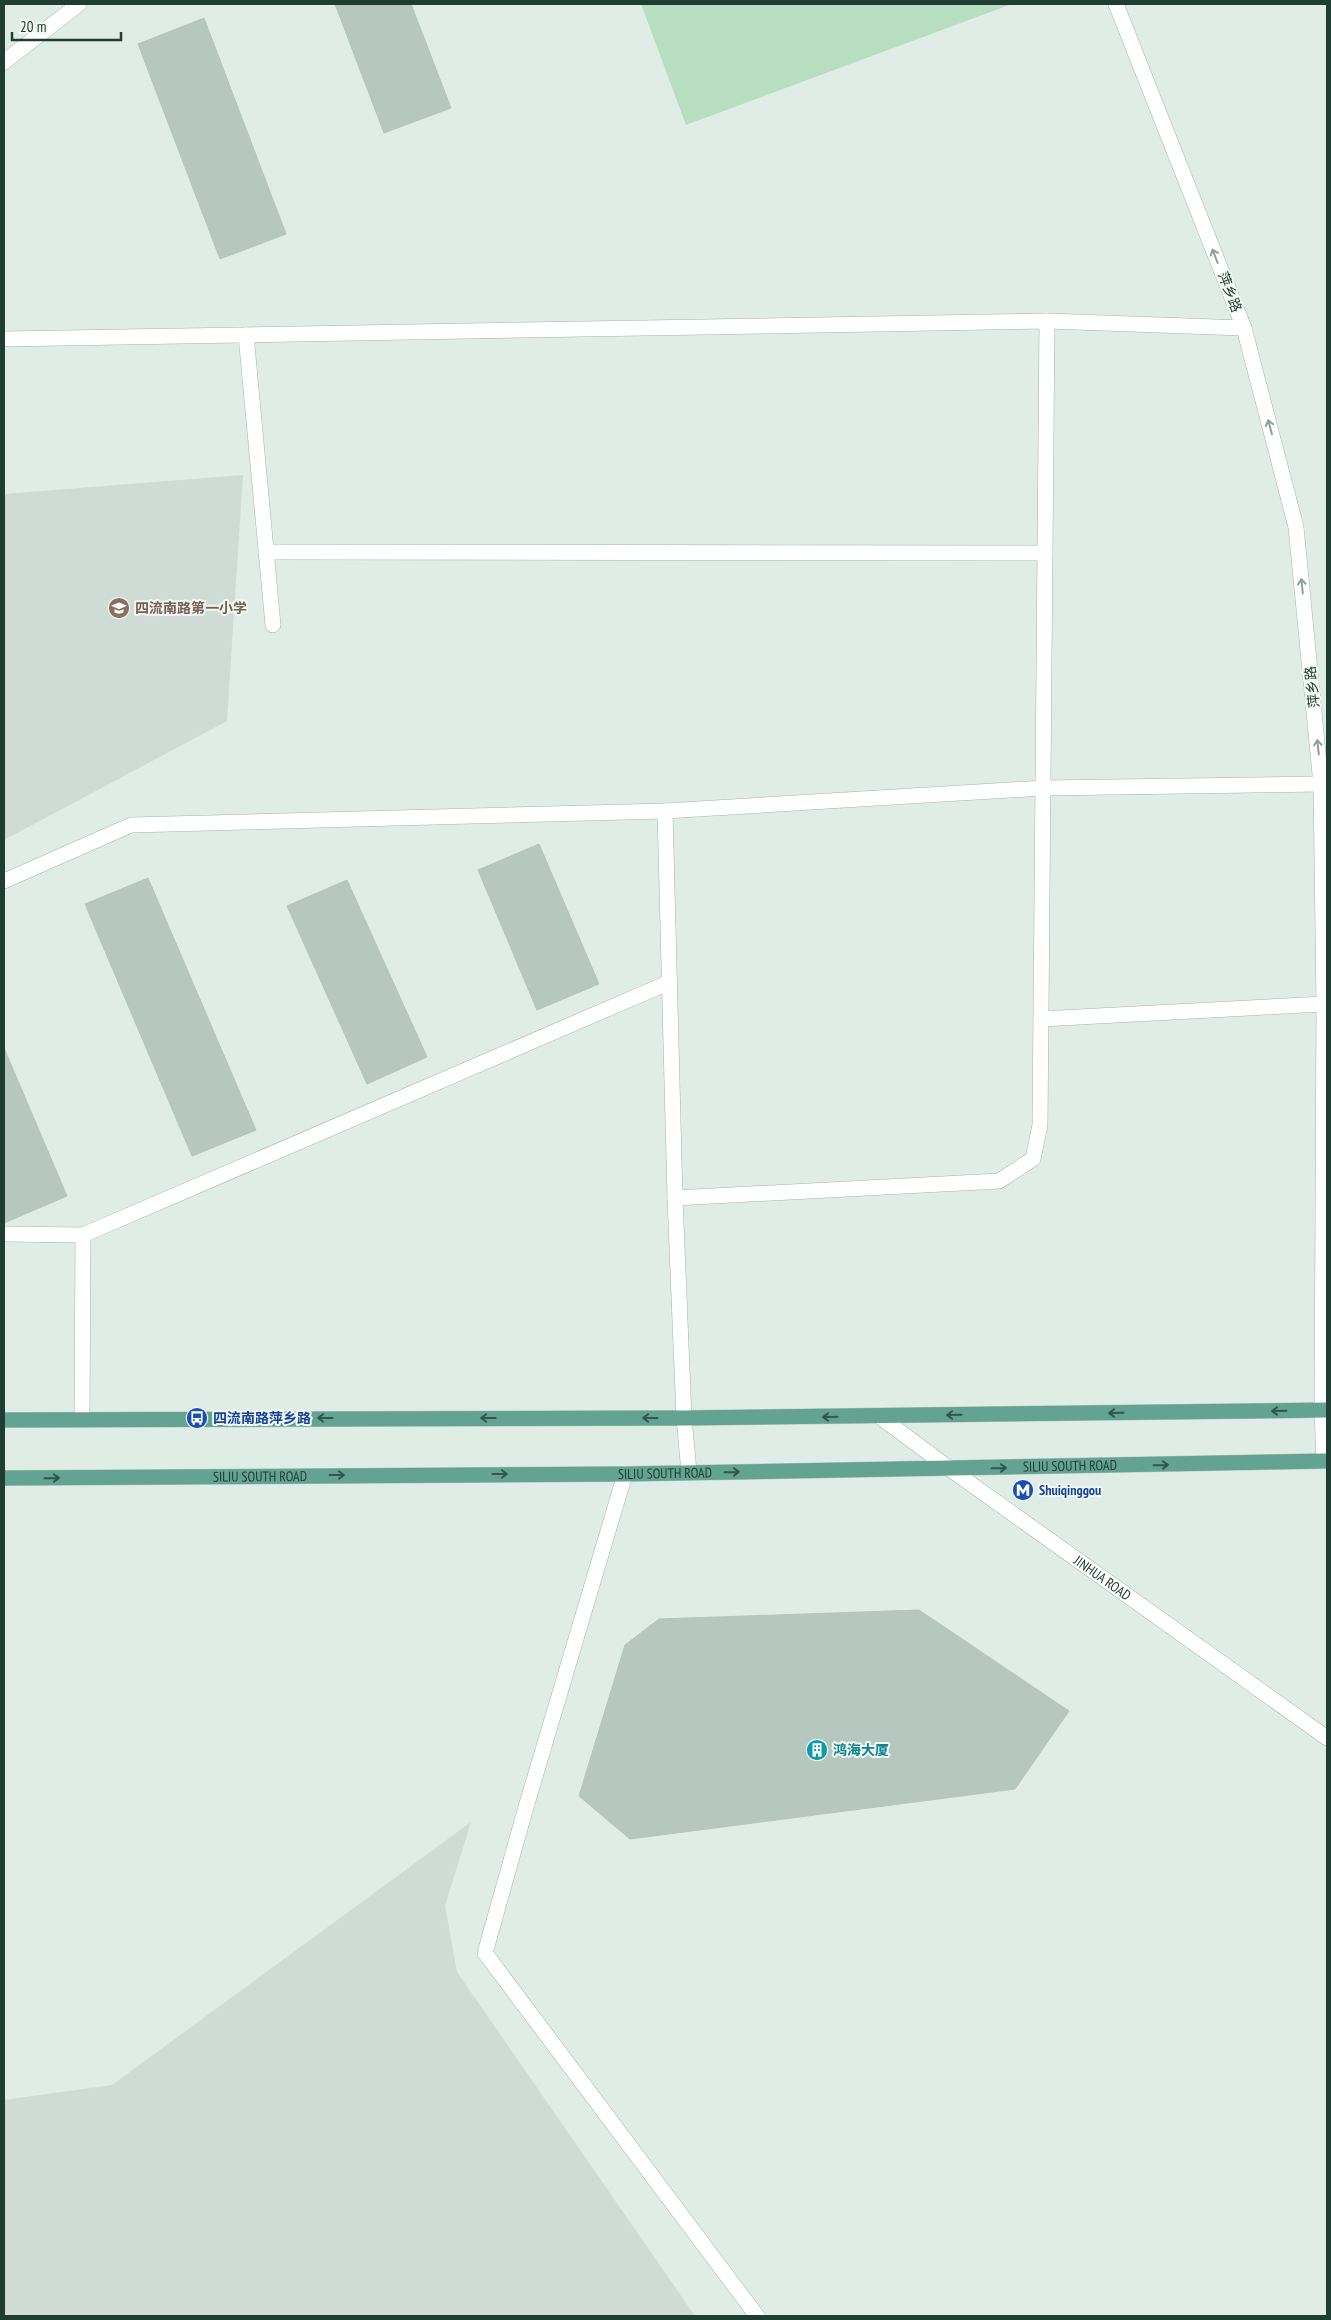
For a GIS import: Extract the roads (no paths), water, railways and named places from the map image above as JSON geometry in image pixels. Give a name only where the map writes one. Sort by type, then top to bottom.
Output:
[{"type":"main road","points":[[4,1420],[684,1418],[1325,1410]]},
{"type":"main road","name":"SILIU SOUTH ROAD","points":[[4,1478],[625,1474],[1326,1461]]},
{"type":"street","points":[[4,62],[79,4]]},
{"type":"street","name":"萍乡路","points":[[1116,4],[1244,328],[1296,527],[1321,784],[1326,1461]]},
{"type":"street","points":[[4,339],[1047,321],[1244,328]]},
{"type":"street","points":[[675,1198],[999,1180],[1033,1159],[1040,1125],[1047,321]]},
{"type":"street","points":[[246,335],[273,625]]},
{"type":"street","points":[[266,552],[1045,553]]},
{"type":"street","points":[[4,881],[130,825],[665,811],[1043,788],[1321,784]]},
{"type":"street","points":[[665,811],[675,1198],[684,1418],[689,1472]]},
{"type":"street","points":[[4,1234],[83,1235],[670,982]]},
{"type":"street","points":[[1041,1019],[1324,1004]]},
{"type":"street","points":[[82,1419],[83,1235]]},
{"type":"street","name":"JINHUA ROAD","points":[[879,1416],[950,1469],[1327,1738]]},
{"type":"street","points":[[625,1474],[526,1807],[485,1953],[757,2316]]},
{"type":"place","name":"四流南路第一小学","points":[[119,608]]},
{"type":"place","name":"四流南路萍乡路","points":[[197,1418]]},
{"type":"place","name":"Shuiqinggou","points":[[1023,1490]]},
{"type":"place","name":"鸿海大厦","points":[[817,1750]]}]
